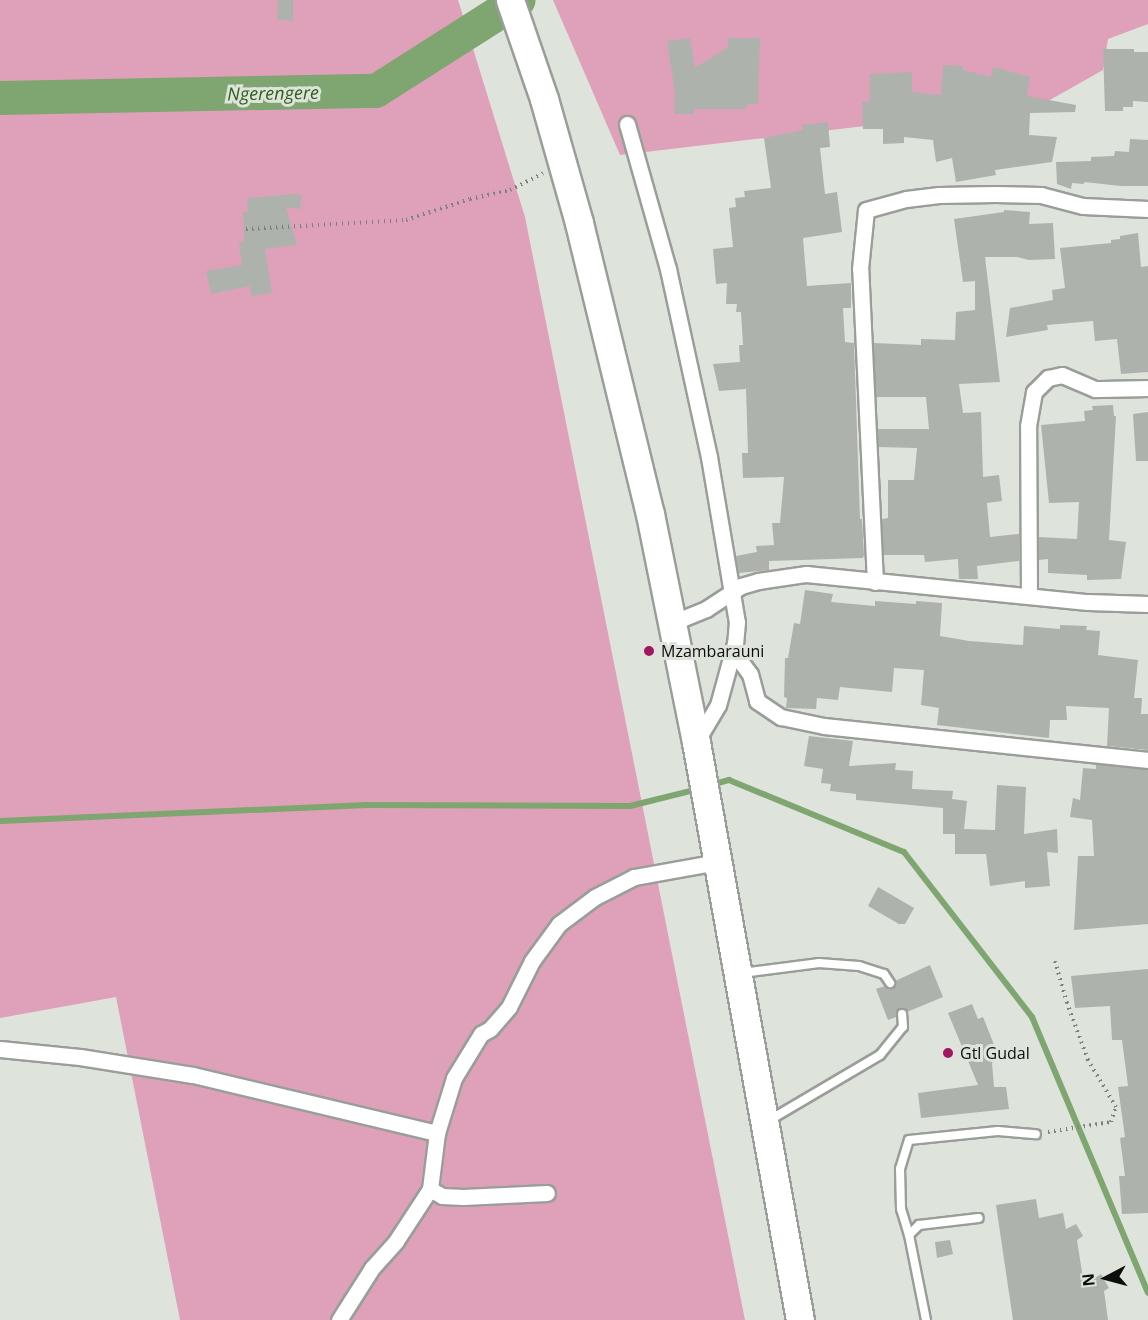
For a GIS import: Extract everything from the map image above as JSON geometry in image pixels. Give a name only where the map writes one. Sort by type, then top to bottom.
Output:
[{"type":"highway","points":[[510,0],[563,164],[619,378],[674,622],[800,1320]]},
{"type":"street","points":[[627,124],[668,269],[713,473],[737,622],[733,651],[718,705],[698,753]]},
{"type":"street","points":[[875,582],[860,269],[866,210],[906,199],[939,195],[996,194],[1041,195],[1083,206],[1148,209]]},
{"type":"street","points":[[1029,594],[1028,448],[1031,400],[1034,392],[1048,378],[1062,375],[1095,389],[1148,388]]},
{"type":"street","points":[[674,622],[706,609],[741,586],[758,581],[806,574],[875,582],[1029,594],[1088,602],[1148,604]]},
{"type":"street","points":[[733,651],[750,674],[757,701],[781,717],[824,726],[1148,760]]},
{"type":"street","points":[[339,1320],[372,1268],[396,1241],[430,1189],[437,1133],[454,1078],[481,1034],[490,1029],[509,1007],[532,961],[559,924],[595,897],[634,877],[717,862]]},
{"type":"street","points":[[0,1049],[80,1057],[193,1075],[437,1133]]},
{"type":"street","points":[[430,1189],[442,1196],[463,1197],[547,1193]]},
{"type":"lane","points":[[737,973],[819,963],[858,966],[884,974],[890,983]]},
{"type":"lane","points":[[765,1124],[880,1056],[903,1027],[902,1014]]},
{"type":"lane","points":[[926,1320],[909,1235],[901,1209],[900,1169],[909,1140],[999,1131],[1036,1134]]},
{"type":"lane","points":[[909,1235],[919,1225],[979,1218]]},
{"type":"path","points":[[246,229],[406,220],[470,199],[510,190],[563,164]]},
{"type":"path","points":[[1036,1134],[1111,1122],[1116,1107],[1088,1060],[1067,1003],[1054,958]]},
{"type":"shaded area","points":[[0,0],[458,0],[525,217],[745,1320],[180,1320],[116,997],[0,1018]]},
{"type":"shaded area","points":[[553,0],[1148,0],[1148,24],[1108,39],[1103,70],[1041,105],[620,155]]},
{"type":"building","points":[[278,0],[293,0],[293,21],[277,20]]},
{"type":"building","points":[[690,38],[695,68],[728,47],[728,38],[760,38],[758,104],[747,104],[747,109],[694,109],[694,114],[674,114],[675,93],[667,41]]},
{"type":"building","points":[[1103,49],[1134,49],[1134,52],[1148,52],[1148,102],[1133,101],[1133,107],[1123,107],[1123,111],[1105,111]]},
{"type":"building","points":[[943,65],[963,66],[963,70],[991,77],[993,67],[1030,77],[1027,96],[1076,105],[1075,112],[1030,113],[1029,135],[1057,137],[1052,162],[995,170],[996,175],[956,182],[952,158],[936,162],[933,140],[904,137],[904,143],[883,144],[883,129],[863,129],[862,102],[869,102],[870,74],[912,72],[912,92],[941,95]]},
{"type":"building","points":[[828,122],[830,147],[820,148],[825,194],[837,192],[842,232],[803,238],[807,286],[851,283],[851,308],[843,308],[845,342],[854,343],[860,519],[862,519],[864,555],[863,558],[769,561],[769,570],[739,573],[736,556],[757,552],[756,546],[774,545],[772,523],[780,523],[784,477],[743,478],[742,453],[748,453],[746,389],[719,391],[713,364],[740,362],[739,345],[743,345],[741,312],[736,312],[737,304],[726,304],[727,283],[716,284],[713,249],[733,247],[729,208],[736,207],[735,198],[745,197],[744,191],[771,188],[764,138],[803,130],[802,125]]},
{"type":"building","points":[[1130,139],[1148,140],[1148,186],[1084,182],[1084,184],[1072,183],[1071,189],[1057,184],[1056,162],[1091,161],[1091,157],[1114,156],[1115,151],[1129,152]]},
{"type":"building","points":[[302,195],[300,209],[286,207],[297,245],[265,249],[272,293],[251,296],[250,286],[211,294],[206,271],[242,265],[239,243],[244,242],[243,212],[248,212],[247,198]]},
{"type":"building","points":[[1004,210],[1030,212],[1029,224],[1053,223],[1055,259],[985,257],[1000,382],[959,384],[963,413],[981,412],[983,477],[999,475],[1002,501],[987,503],[990,537],[1019,534],[1019,561],[977,566],[978,579],[959,579],[958,559],[925,562],[924,555],[883,555],[882,519],[888,518],[888,480],[914,480],[917,448],[878,447],[877,429],[929,429],[926,397],[876,397],[873,343],[921,345],[921,339],[955,340],[956,312],[975,310],[975,281],[963,282],[954,219],[1004,212]]},
{"type":"building","points":[[1138,233],[1141,267],[1148,266],[1148,372],[1121,374],[1117,339],[1095,341],[1093,321],[1047,325],[1048,330],[1006,337],[1010,308],[1053,300],[1052,290],[1065,288],[1060,248],[1111,243],[1111,240],[1120,239],[1120,236]]},
{"type":"building","points":[[1113,405],[1114,416],[1116,416],[1109,540],[1126,542],[1121,579],[1087,580],[1087,575],[1048,573],[1048,559],[1039,560],[1038,537],[1077,539],[1079,502],[1049,503],[1041,425],[1085,421],[1084,411],[1093,410],[1092,406]]},
{"type":"building","points":[[1148,412],[1148,461],[1136,461],[1133,414]]},
{"type":"building","points":[[805,590],[833,594],[831,602],[875,606],[875,601],[942,603],[940,636],[969,641],[1023,645],[1024,626],[1060,629],[1060,625],[1087,626],[1086,630],[1100,631],[1098,655],[1138,660],[1134,698],[1142,698],[1141,714],[1148,714],[1148,750],[1107,746],[1109,708],[1066,706],[1067,720],[1050,720],[1049,738],[937,725],[939,708],[921,705],[924,670],[894,668],[892,692],[840,687],[838,700],[817,698],[816,709],[786,708],[785,658],[788,658],[794,623],[800,624]]},
{"type":"building","points":[[809,736],[853,741],[849,766],[896,763],[895,770],[913,771],[912,789],[953,791],[952,799],[967,801],[964,829],[995,830],[997,785],[1026,787],[1024,834],[1057,829],[1058,853],[1047,852],[1050,886],[1025,888],[1025,881],[990,886],[986,854],[955,854],[955,834],[943,834],[943,808],[856,800],[856,794],[830,791],[831,784],[821,783],[823,769],[804,766]]},
{"type":"building","points":[[1096,764],[1148,770],[1148,924],[1074,930],[1078,856],[1094,856],[1092,820],[1070,817],[1073,798],[1080,800],[1083,768],[1096,769]]},
{"type":"building","points":[[878,887],[914,908],[905,924],[899,924],[868,906]]},
{"type":"building","points":[[930,965],[943,997],[907,1012],[899,1009],[896,1017],[888,1020],[876,989],[885,986],[893,988],[895,981]]},
{"type":"building","points":[[1148,969],[1148,1213],[1122,1214],[1119,1176],[1125,1176],[1120,1138],[1125,1137],[1118,1087],[1128,1086],[1122,1040],[1112,1040],[1110,1006],[1075,1008],[1071,976]]},
{"type":"building","points":[[972,1004],[978,1019],[983,1017],[999,1057],[992,1063],[994,1087],[1006,1087],[1009,1109],[921,1118],[918,1093],[978,1085],[948,1013]]},
{"type":"building","points":[[1036,1199],[1039,1218],[1063,1213],[1066,1229],[1076,1224],[1083,1236],[1077,1240],[1084,1285],[1101,1274],[1109,1288],[1104,1291],[1108,1320],[1013,1320],[996,1205]]},
{"type":"building","points":[[950,1240],[953,1254],[937,1258],[935,1242]]},
{"type":"waterway","name":"Ngerengere","points":[[0,98],[376,91],[519,0]]},
{"type":"waterway","points":[[711,785],[729,780],[904,852],[1032,1017],[1148,1293]]},
{"type":"waterway","points":[[0,821],[367,805],[630,806],[698,789]]},
{"type":"place","name":"Mzambarauni","points":[[649,651]]},
{"type":"place","name":"Gtl Gudal","points":[[948,1053]]}]
